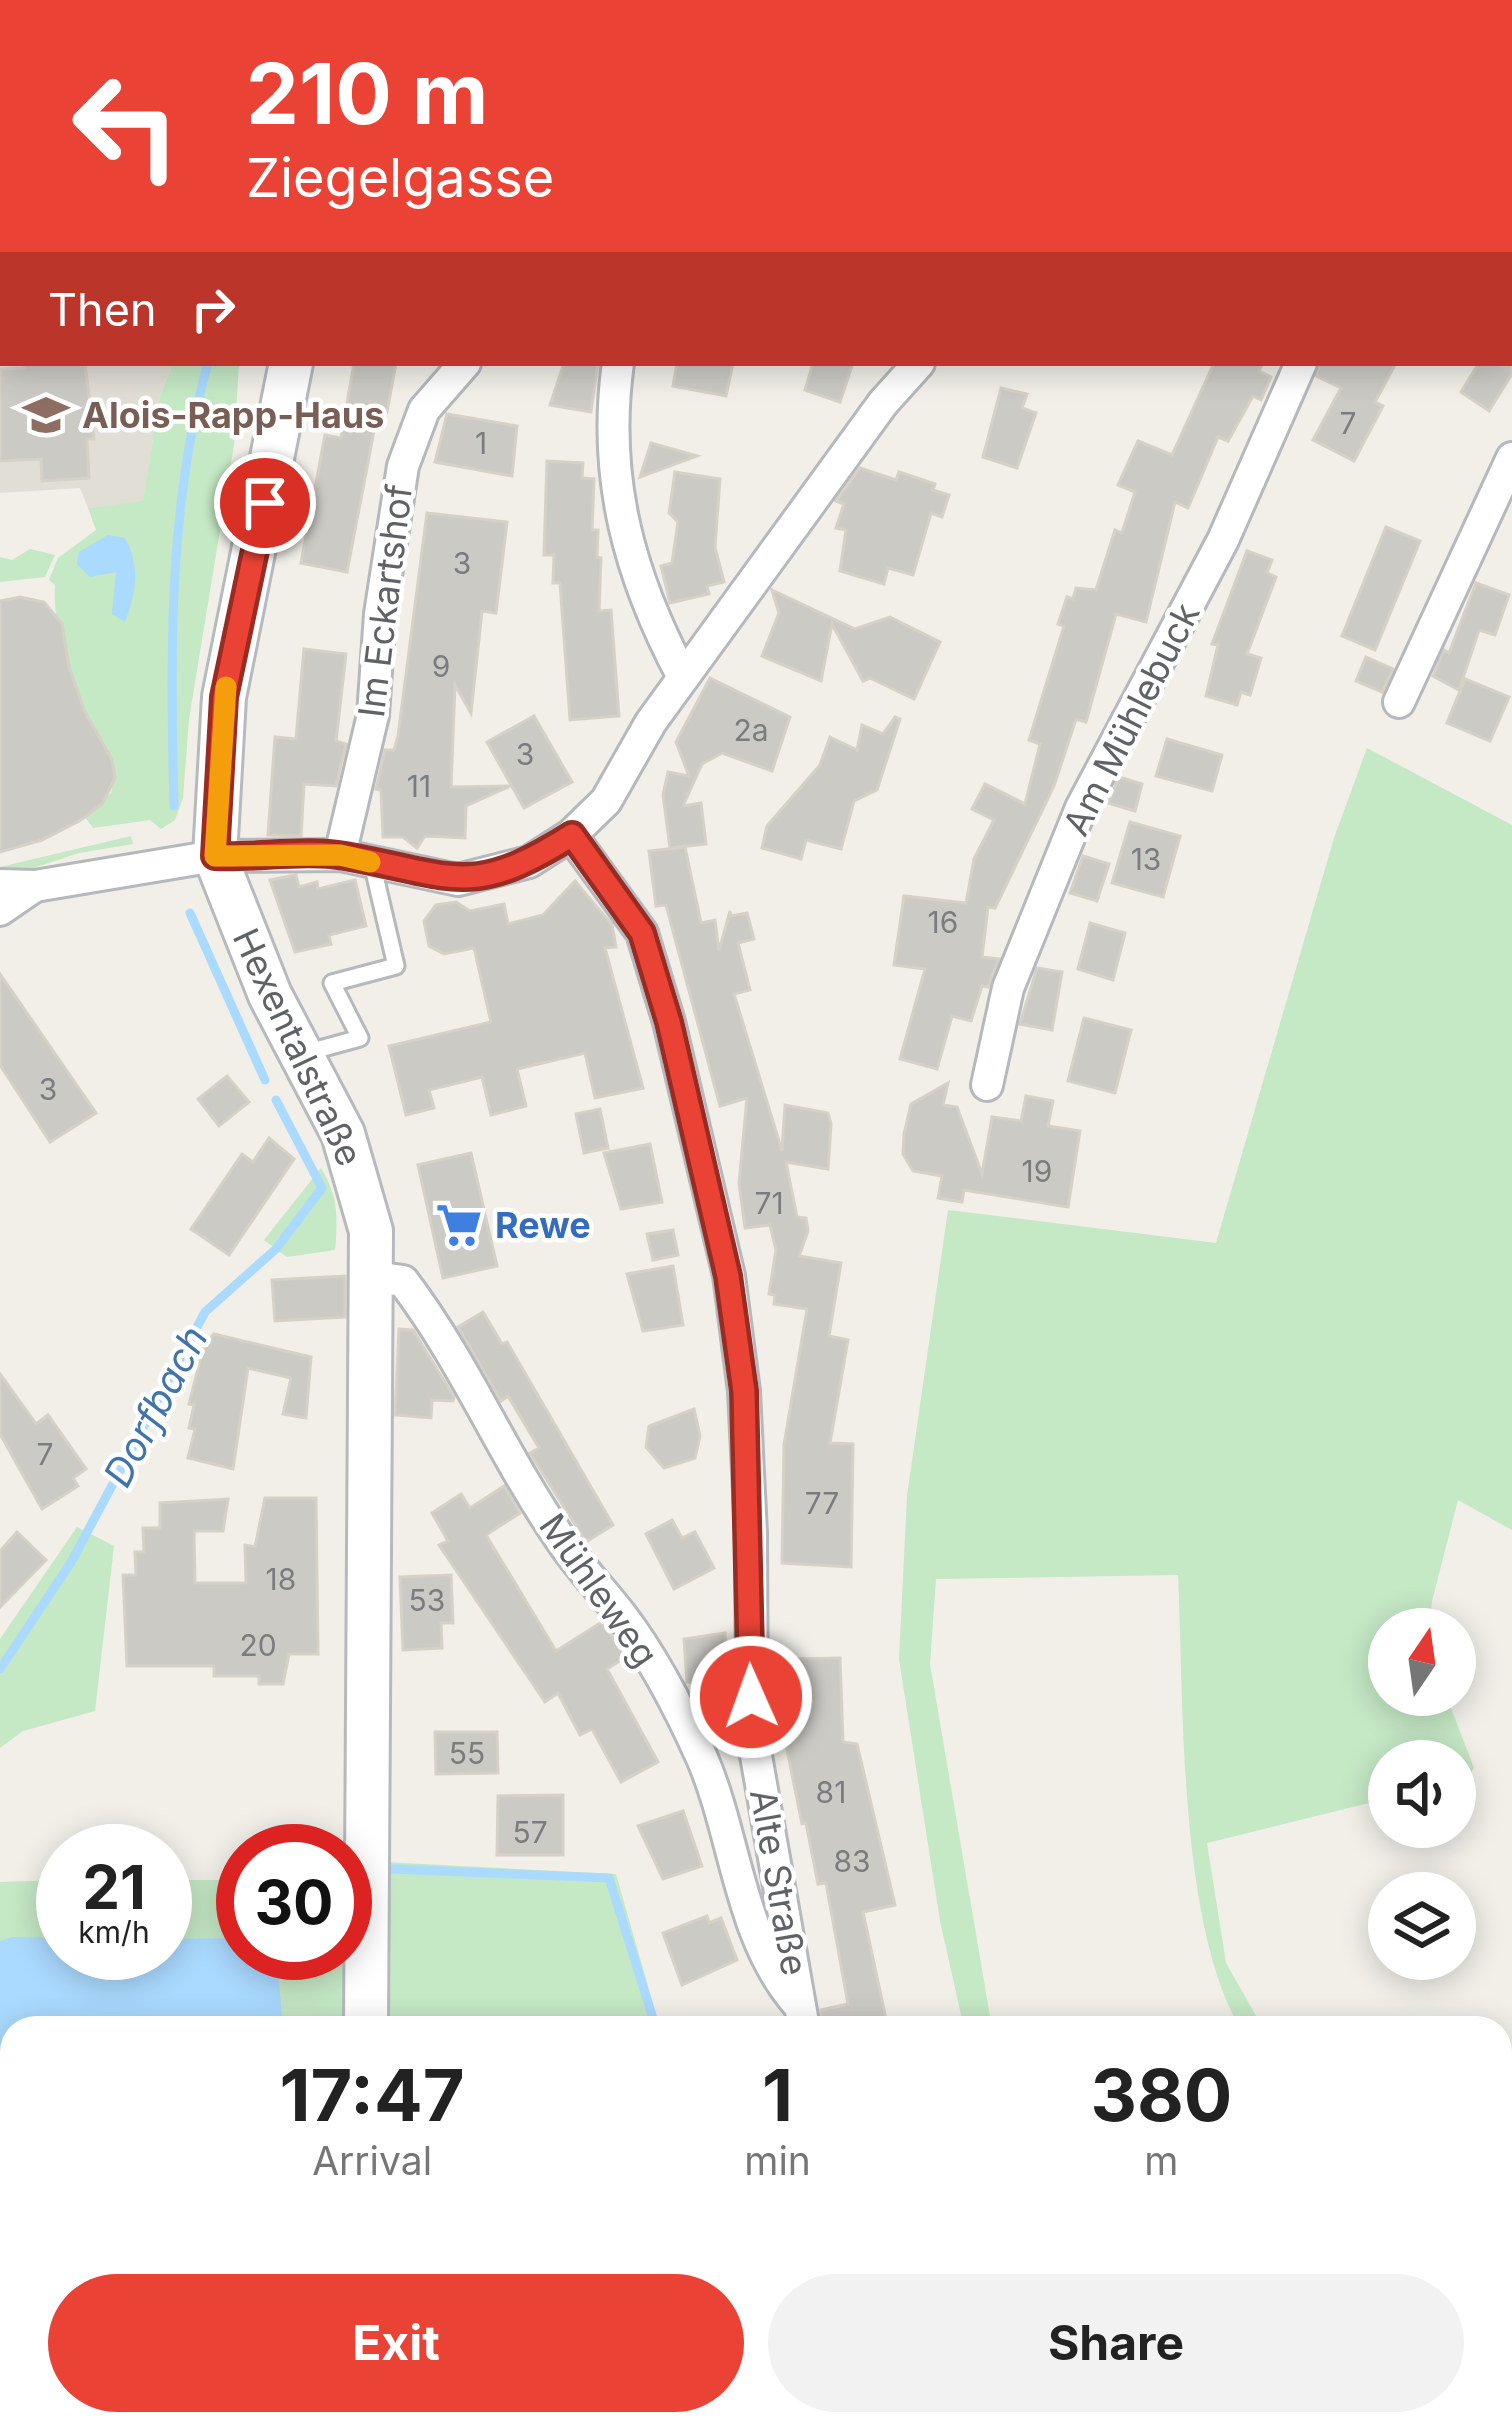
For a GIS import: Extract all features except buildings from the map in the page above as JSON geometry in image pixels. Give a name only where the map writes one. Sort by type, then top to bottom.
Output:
[{"type":"main road","name":"Hexentalstraße","points":[[290,366],[224,697],[215,856],[270,995],[304,1053],[364,1194],[374,1277],[366,2016]]},
{"type":"street","name":"Im Eckartshof","points":[[340,855],[373,716],[380,614],[403,466],[424,410],[462,366]]},
{"type":"street","points":[[618,366],[609,426],[625,534],[663,638],[683,677]]},
{"type":"street","points":[[0,885],[35,886],[215,856],[340,855],[427,877],[478,879],[529,862],[572,835],[605,801],[683,677],[883,403],[917,366]]},
{"type":"street","name":"Am Mühlebuck","points":[[987,1085],[1009,988],[1082,808],[1223,540],[1300,366]]},
{"type":"street","points":[[1399,702],[1512,458]]},
{"type":"street","name":"Alte Straße","points":[[572,835],[642,933],[674,1042],[728,1276],[744,1391],[752,1533],[752,1733],[802,2016]]},
{"type":"street","points":[[0,910],[35,886]]},
{"type":"street","name":"Mühleweg","points":[[374,1277],[404,1281],[447,1339],[550,1524],[625,1620],[668,1688],[703,1761],[742,1892],[777,1980],[801,2016]]},
{"type":"lane","points":[[304,1053],[360,1038],[332,983],[396,966],[372,863]]},
{"type":"shaded area","points":[[0,366],[172,366],[160,396],[143,502],[88,508],[80,488],[0,493]]},
{"type":"green space","points":[[172,366],[239,366],[234,445],[189,719],[183,798],[175,820],[161,829],[150,820],[93,828],[85,817],[111,793],[112,771],[68,667],[56,616],[55,585],[49,580],[58,558],[96,530],[88,508],[143,501],[160,396]]},
{"type":"green space","points":[[30,549],[55,555],[45,577],[0,582],[0,557],[12,560]]},
{"type":"green space","points":[[1367,748],[1512,825],[1512,1530],[1458,1500],[1432,1608],[1368,1608],[1368,1716],[1454,1716],[1463,1740],[1368,1740],[1368,1803],[1207,1843],[1226,1963],[1256,2016],[1235,2016],[1205,1930],[1195,1871],[1184,1745],[1178,1575],[936,1579],[930,1664],[990,2016],[961,2016],[940,1921],[899,1659],[907,1496],[948,1210],[1216,1243],[1334,838]]},
{"type":"green space","points":[[131,836],[133,844],[79,853],[0,879],[0,867]]},
{"type":"green space","points":[[321,1168],[336,1207],[335,1250],[287,1257],[264,1240]]},
{"type":"green space","points":[[77,1527],[114,1546],[95,1711],[23,1731],[0,1748],[0,1639]]},
{"type":"green space","points":[[372,1861],[616,1874],[657,2016],[0,2016],[0,1882],[36,1881],[36,1980],[192,1980],[192,1880],[216,1880],[216,1980],[372,1980]]},
{"type":"water","points":[[108,535],[125,538],[135,569],[125,622],[112,614],[116,572],[90,577],[77,564],[79,552]]},
{"type":"water","points":[[12,1937],[36,1937],[36,1980],[192,1980],[192,1939],[216,1938],[216,1980],[279,1980],[282,2016],[0,2016],[0,1941]]},
{"type":"waterway","name":"Dorfbach","points":[[174,806],[174,583],[185,471],[207,366]]},
{"type":"waterway","name":"Dorfbach","points":[[190,913],[265,1080]]},
{"type":"waterway","name":"Dorfbach","points":[[0,1669],[70,1564],[205,1312],[276,1249],[322,1188],[276,1100]]},
{"type":"waterway","points":[[393,1869],[609,1878],[652,2016]]},
{"type":"slow traffic","points":[[226,687],[215,856],[340,855],[370,862]]},
{"type":"place","name":"Alois-Rapp-Haus","points":[[46,415]]},
{"type":"place","name":"Rewe","points":[[459,1225]]},
{"type":"route","points":[[265,503],[224,697],[215,856],[340,855],[427,877],[478,879],[529,862],[572,835],[642,933],[669,1022],[728,1276],[744,1391],[752,1533],[751,1697]]}]
